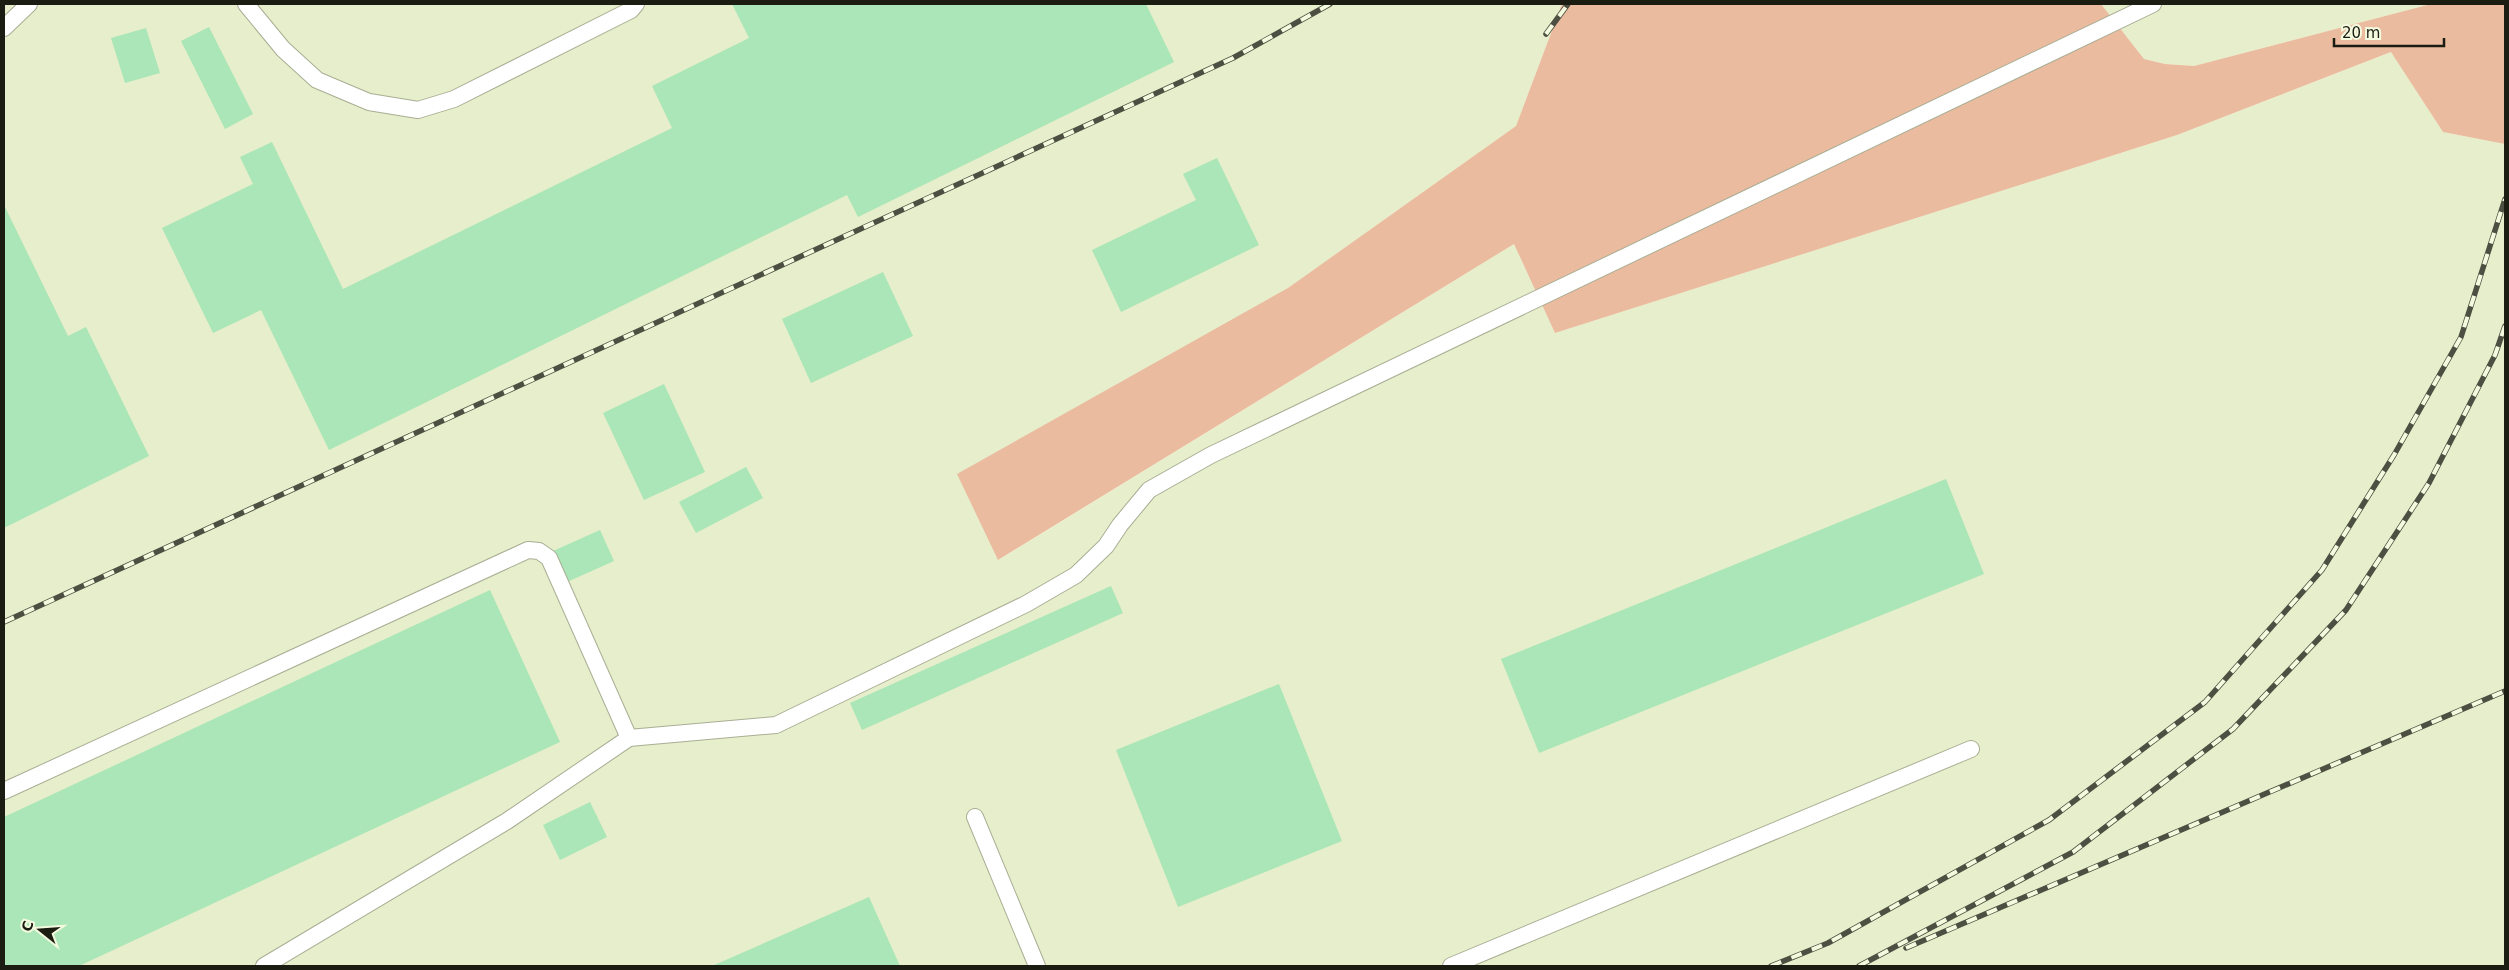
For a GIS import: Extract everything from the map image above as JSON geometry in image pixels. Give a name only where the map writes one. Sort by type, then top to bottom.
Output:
[{"type":"lane","points":[[4,28],[29,4]]},
{"type":"lane","points":[[246,4],[283,49],[317,80],[370,102],[418,110],[454,100],[631,10],[636,4]]},
{"type":"lane","points":[[264,966],[506,822],[629,738],[776,725],[1026,604],[1076,575],[1106,546],[1120,525],[1149,490],[1211,455],[2153,4]]},
{"type":"lane","points":[[4,791],[528,550],[539,551],[549,558],[629,738]]},
{"type":"lane","points":[[1451,966],[1970,749]]},
{"type":"lane","points":[[975,817],[1037,966]]},
{"type":"shaded area","points":[[4,4],[1562,4],[1516,126],[1288,288],[999,560],[1514,244],[1555,333],[2177,135],[2392,52],[2443,132],[2505,144],[2505,966],[4,966]]},
{"type":"shaded area","points":[[1562,4],[2101,4],[2144,59],[2165,64],[2194,66],[2431,4],[2505,4],[2505,144],[2443,132],[2391,52],[2177,135],[1555,333],[1514,244],[998,560],[957,474],[1288,288],[1516,126]]},
{"type":"shaded area","points":[[2101,4],[2431,4],[2194,66],[2165,64],[2144,59]]},
{"type":"building","points":[[732,4],[1146,4],[1174,62],[858,217],[847,195],[329,450],[261,310],[213,333],[162,228],[253,184],[240,157],[272,142],[343,289],[672,128],[652,86],[749,38]]},
{"type":"building","points":[[209,27],[253,114],[225,129],[181,41]]},
{"type":"building","points":[[146,28],[160,73],[125,83],[111,38]]},
{"type":"building","points":[[1217,158],[1259,245],[1121,312],[1092,250],[1196,200],[1183,174]]},
{"type":"building","points":[[4,205],[68,336],[86,327],[149,456],[4,528]]},
{"type":"building","points":[[883,272],[913,336],[811,383],[782,319]]},
{"type":"building","points":[[664,384],[705,472],[644,500],[603,413]]},
{"type":"building","points":[[746,467],[763,498],[696,533],[679,502]]},
{"type":"building","points":[[1946,479],[1984,574],[1539,753],[1501,659]]},
{"type":"building","points":[[600,530],[614,561],[556,587],[542,556]]},
{"type":"building","points":[[1111,586],[1123,613],[862,730],[850,703]]},
{"type":"building","points":[[490,590],[560,742],[79,966],[4,966],[4,817]]},
{"type":"building","points":[[1279,684],[1342,841],[1178,907],[1116,750]]},
{"type":"building","points":[[590,802],[607,837],[560,860],[543,825]]},
{"type":"building","points":[[869,897],[900,966],[712,966]]},
{"type":"railway","points":[[4,622],[1233,58],[1330,4]]},
{"type":"railway","points":[[1546,34],[1568,4]]},
{"type":"railway","points":[[1771,966],[1828,943],[2049,820],[2205,702],[2322,570],[2394,455],[2461,337],[2505,199]]},
{"type":"railway","points":[[1859,966],[2073,852],[2233,729],[2346,610],[2429,483],[2495,355],[2505,326]]},
{"type":"railway","points":[[1906,948],[2505,691]]}]
